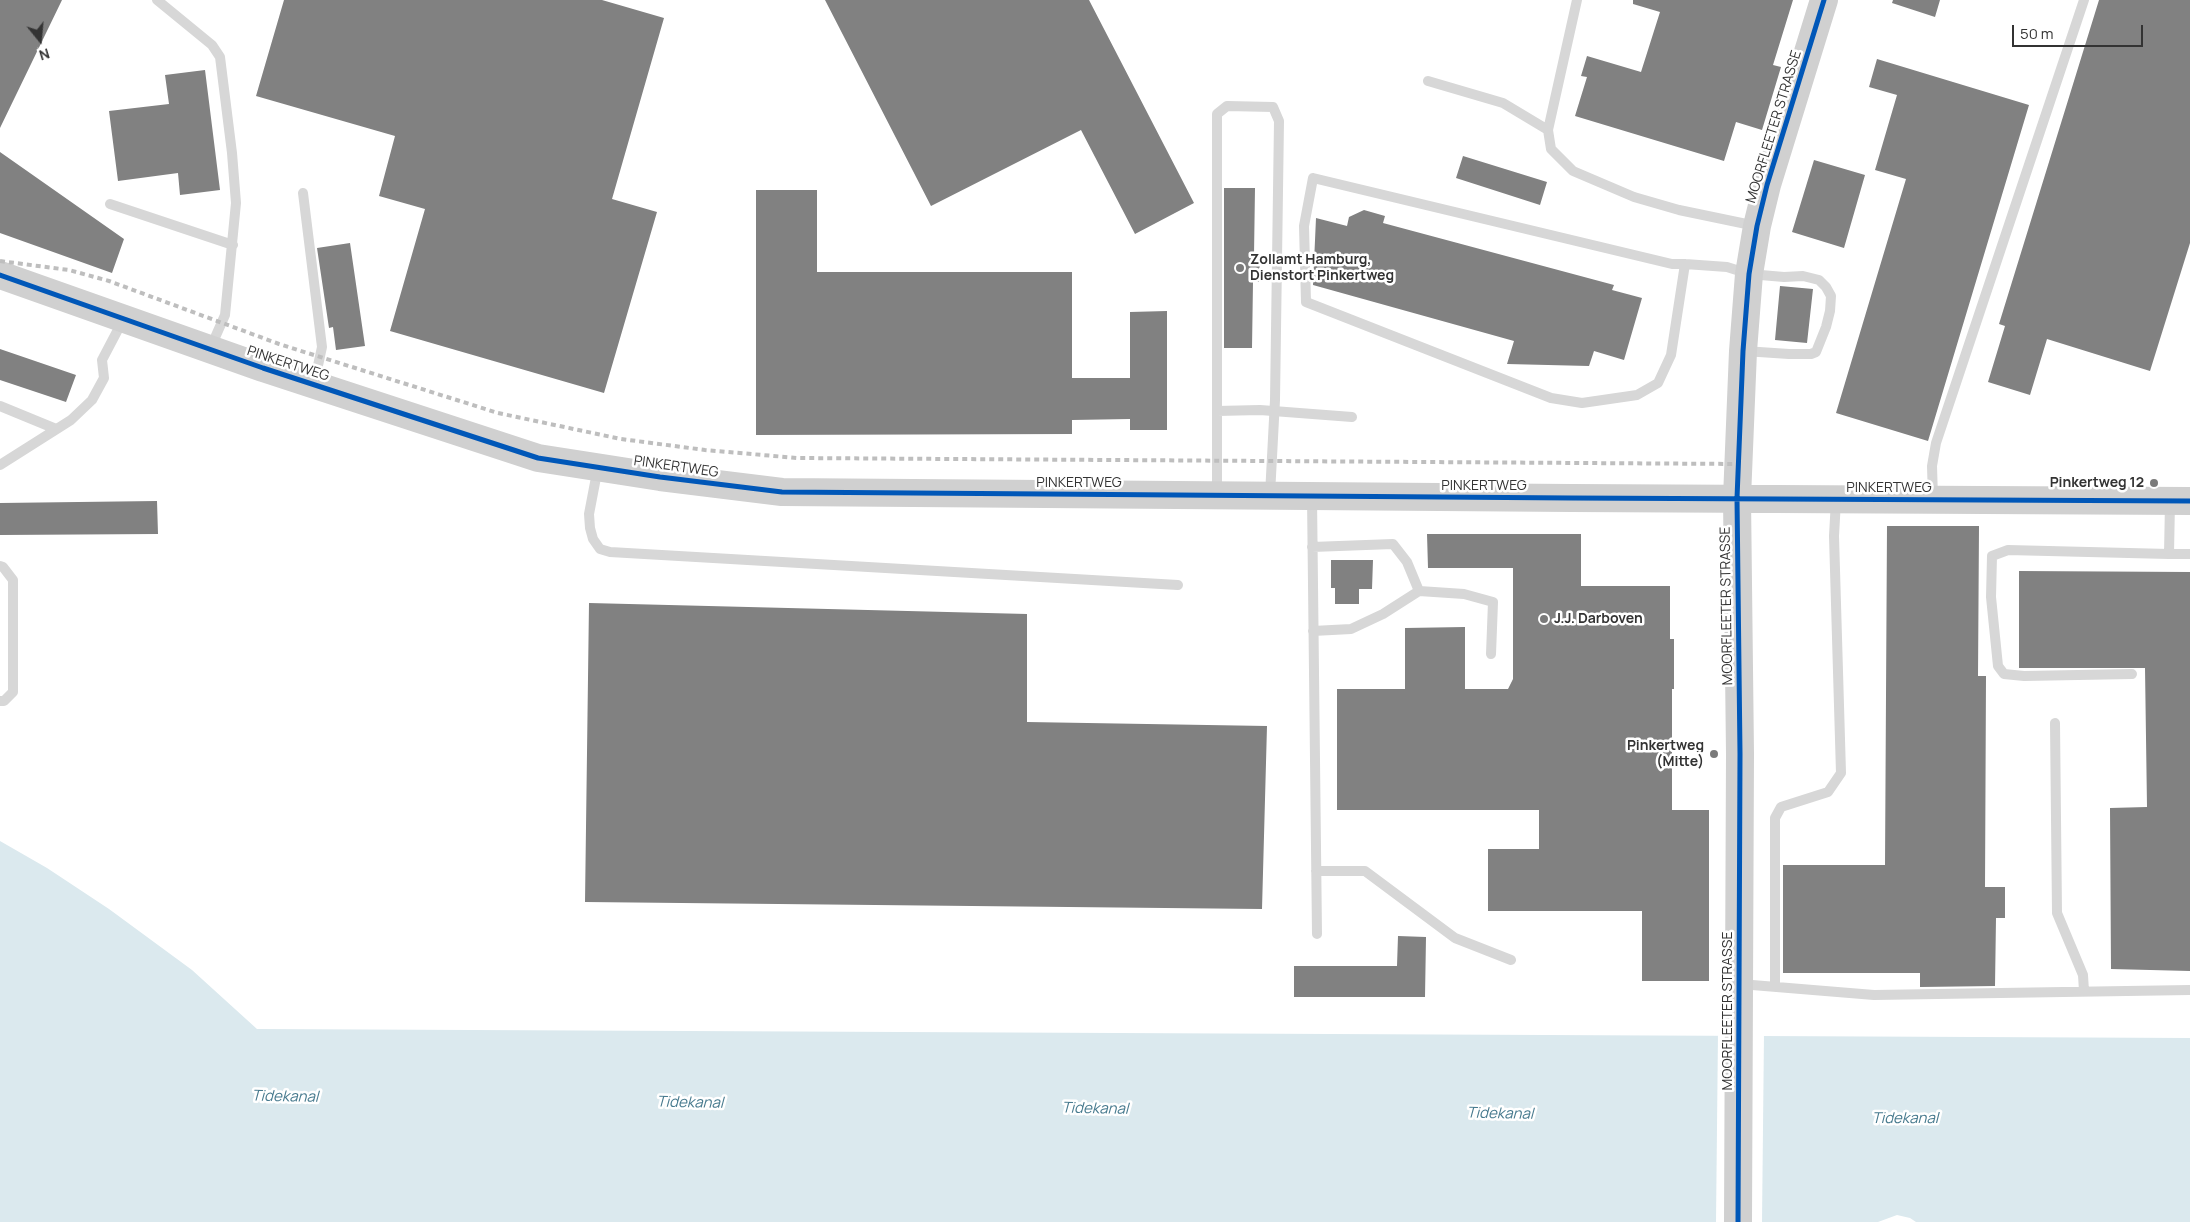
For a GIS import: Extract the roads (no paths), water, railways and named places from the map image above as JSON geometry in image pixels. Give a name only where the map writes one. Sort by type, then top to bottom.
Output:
[{"type":"street","name":"MOORFLEETER STRASSE","points":[[1738,1222],[1740,754],[1737,498],[1743,351],[1749,274],[1757,226],[1767,185],[1824,0]]},
{"type":"street","name":"PINKERTWEG","points":[[0,275],[210,350],[538,458],[782,492],[1217,496],[2180,500]]},
{"type":"lane","points":[[157,0],[212,45],[220,57],[236,203],[225,315],[210,350]]},
{"type":"lane","points":[[1576,0],[1548,130],[1551,149],[1573,171],[1634,197],[1679,210],[1757,226]]},
{"type":"lane","points":[[1933,499],[1932,466],[1936,443],[2084,0]]},
{"type":"lane","points":[[1428,81],[1503,104],[1548,130]]},
{"type":"lane","points":[[1217,496],[1217,114],[1227,106],[1272,107],[1280,122],[1274,411],[1270,496]]},
{"type":"lane","points":[[1685,264],[1671,356],[1658,382],[1637,395],[1582,403],[1551,398],[1306,302],[1304,226],[1313,178],[1672,264],[1685,264],[1728,267],[1749,274],[1784,277],[1803,276],[1819,280],[1831,296],[1826,327],[1816,352],[1811,354],[1789,354],[1743,351]]},
{"type":"lane","points":[[303,193],[322,347],[314,385]]},
{"type":"lane","points":[[110,204],[233,245]]},
{"type":"lane","points":[[0,465],[82,411],[92,400],[104,378],[102,360],[124,319]]},
{"type":"lane","points":[[0,406],[56,429]]},
{"type":"lane","points":[[1217,411],[1274,411],[1352,417]]},
{"type":"lane","points":[[598,467],[589,514],[590,528],[593,539],[600,548],[610,552],[1178,585]]},
{"type":"lane","points":[[1312,496],[1317,934]]},
{"type":"lane","points":[[1775,987],[1775,818],[1781,807],[1828,792],[1841,773],[1834,536],[1836,499]]},
{"type":"lane","points":[[2169,554],[2180,500]]},
{"type":"lane","points":[[1312,547],[1393,544],[1406,562],[1419,591]]},
{"type":"lane","points":[[2132,674],[2024,676],[2004,674],[1998,666],[1991,597],[1992,556],[2008,550],[2190,554]]},
{"type":"lane","points":[[0,566],[3,567],[13,580],[13,692],[4,701],[0,701]]},
{"type":"lane","points":[[1313,631],[1351,629],[1383,614],[1419,591],[1464,594],[1493,602],[1491,654]]},
{"type":"lane","points":[[2055,723],[2057,913],[2083,975],[2084,991]]},
{"type":"lane","points":[[1316,871],[1365,871],[1455,938],[1511,960]]},
{"type":"lane","points":[[1740,997],[1775,987],[1874,995],[2190,990]]},
{"type":"water","name":"Tidekanal","points":[[0,841],[47,868],[109,909],[192,970],[257,1029],[2190,1038],[2190,1222],[1916,1222],[1910,1218],[1897,1215],[1878,1222],[0,1222]]},
{"type":"railway","points":[[0,261],[69,270],[109,281],[279,344],[498,413],[621,439],[705,450],[797,458],[1738,464]]},
{"type":"place","name":"Zollamt Hamburg, Dienstort Pinkertweg","points":[[1240,268]]},
{"type":"place","name":"Pinkertweg 12","points":[[2154,483]]},
{"type":"place","name":"J.J. Darboven","points":[[1544,619]]},
{"type":"place","name":"Pinkertweg (Mitte)","points":[[1714,754]]}]
